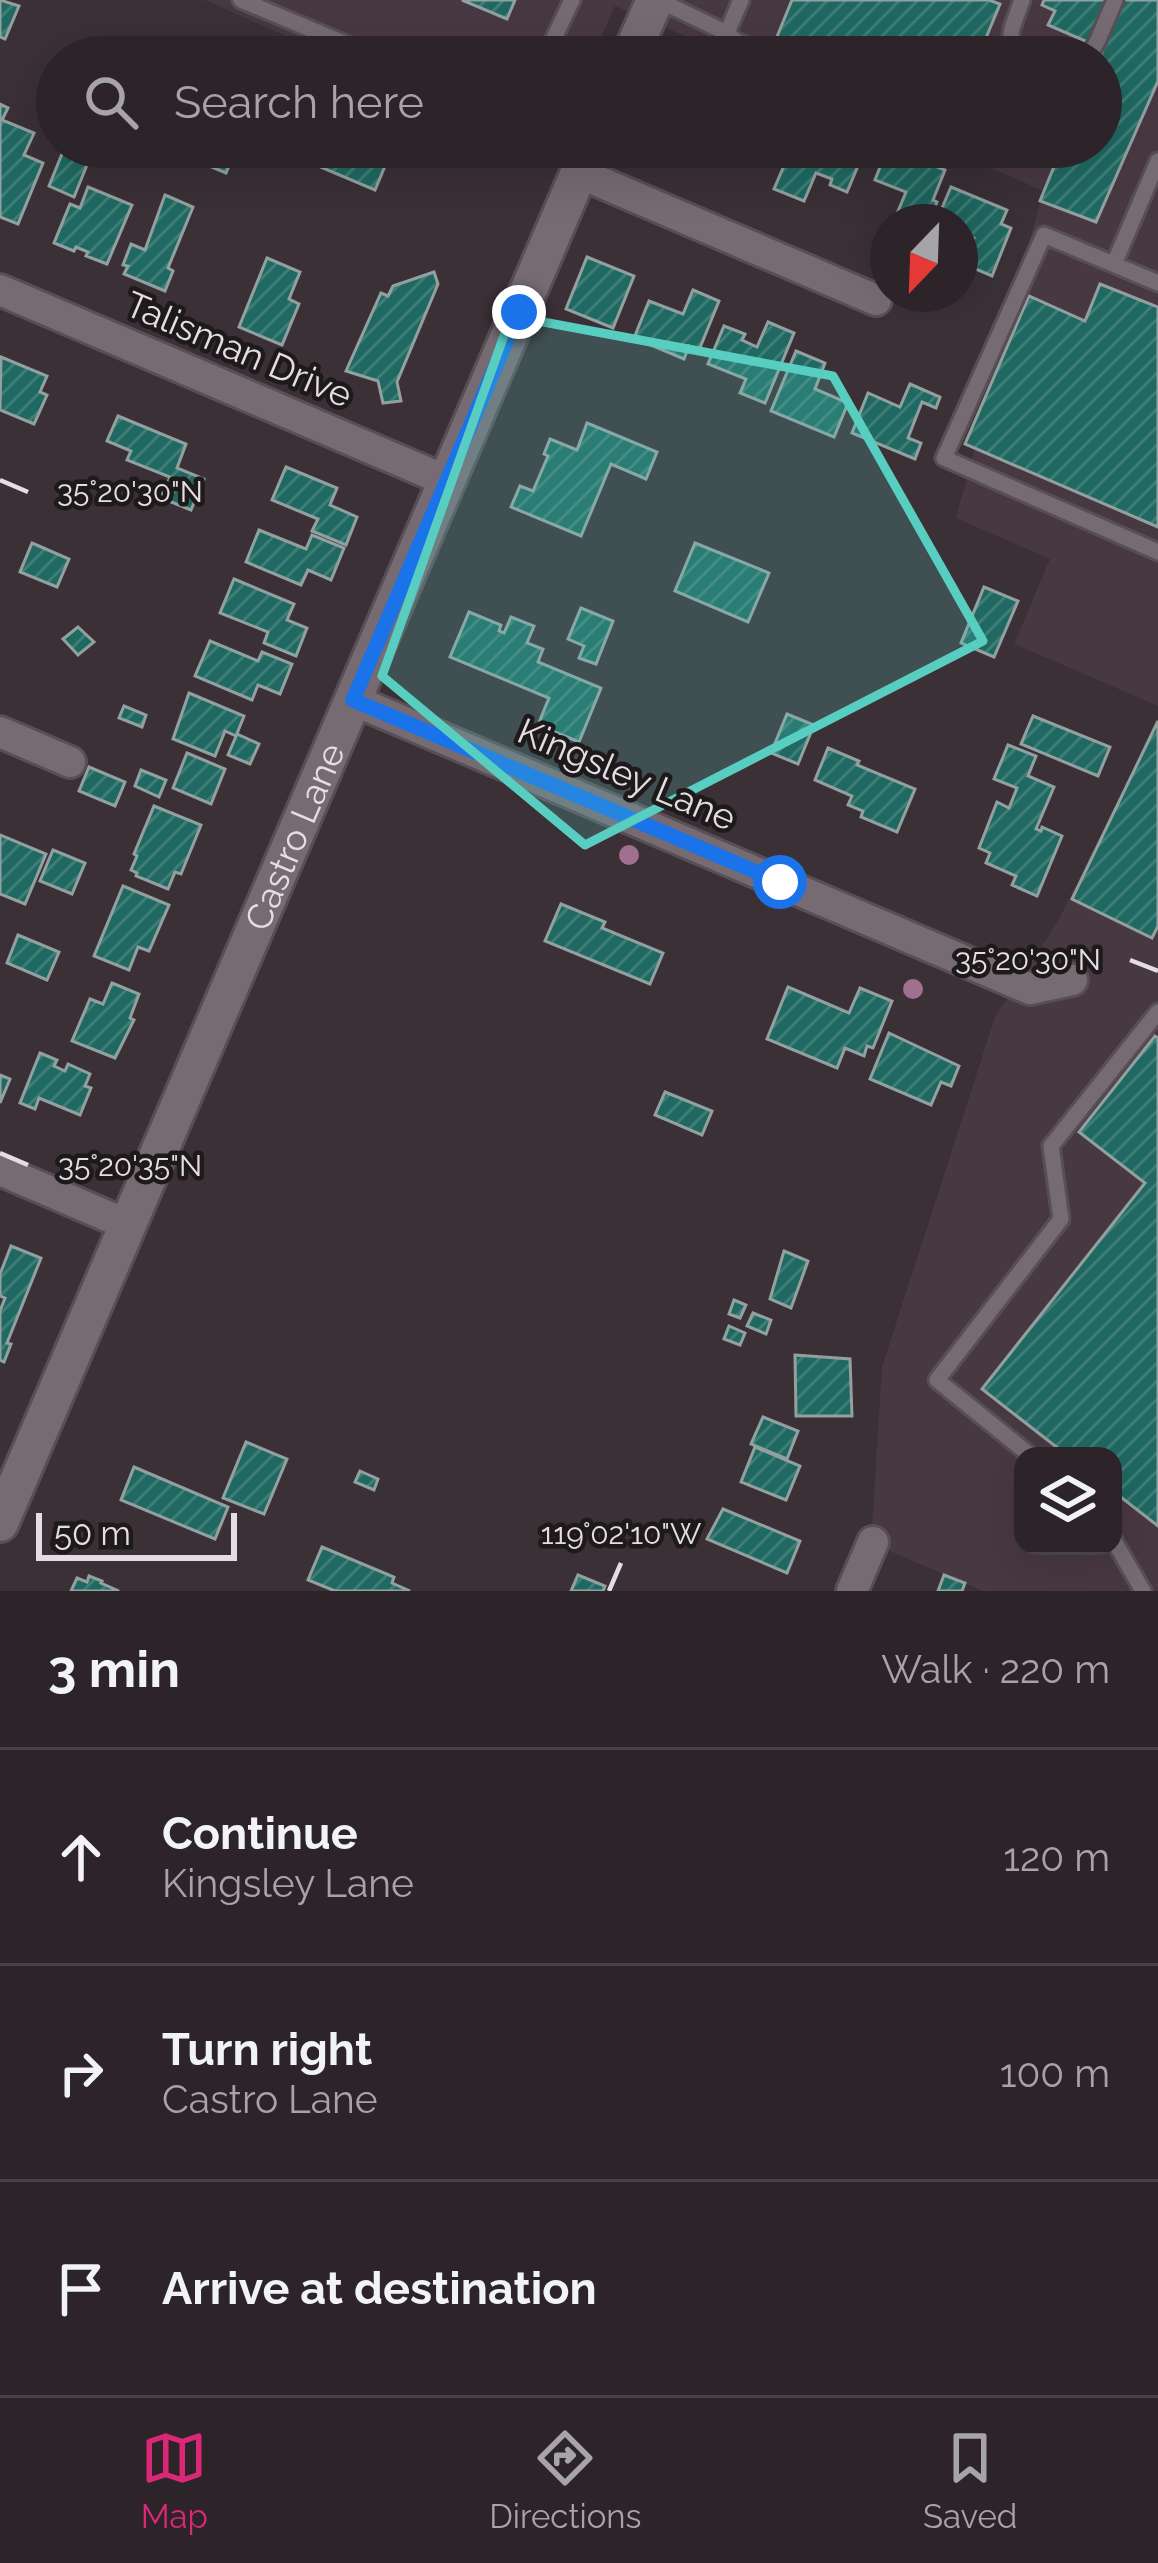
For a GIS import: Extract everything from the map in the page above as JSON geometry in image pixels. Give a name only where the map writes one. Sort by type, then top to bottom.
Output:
[{"type":"street","points":[[640,36],[656,0]]},
{"type":"street","name":"Castro Lane","points":[[0,1523],[582,168]]},
{"type":"street","points":[[602,168],[870,297]]},
{"type":"street","name":"Talisman Drive","points":[[0,290],[447,481]]},
{"type":"street","name":"Kingsley Lane","points":[[353,700],[1030,989],[1072,980]]},
{"type":"street","points":[[0,732],[70,762]]},
{"type":"street","points":[[0,1170],[128,1225]]},
{"type":"street","points":[[852,1591],[873,1542]]},
{"type":"lane","points":[[242,0],[327,36]]},
{"type":"lane","points":[[555,36],[572,0]]},
{"type":"lane","points":[[656,0],[731,36]]},
{"type":"lane","points":[[728,33],[741,0]]},
{"type":"lane","points":[[1011,36],[1022,0]]},
{"type":"lane","points":[[1100,36],[1115,0]]},
{"type":"lane","points":[[1114,264],[1158,161]]},
{"type":"lane","points":[[1158,283],[1044,235],[944,458],[1158,552]]},
{"type":"lane","points":[[1019,1447],[937,1380],[1061,1219],[1051,1146],[1158,1012]]},
{"type":"lane","points":[[1122,1555],[1143,1591]]},
{"type":"highlighted area","points":[[511,316],[833,376],[983,641],[585,845],[382,676]]},
{"type":"shaded area","points":[[205,0],[1158,0],[1158,706],[1014,644],[1050,559],[956,518],[1043,191],[991,168],[1122,168],[1122,36],[685,36],[615,6],[601,36],[286,36]]},
{"type":"shaded area","points":[[1158,720],[1158,1591],[983,1591],[871,1543],[882,1367],[995,1017],[1057,923]]},
{"type":"building","points":[[0,0],[19,6],[5,39],[0,37]]},
{"type":"building","points":[[462,0],[515,0],[507,19]]},
{"type":"building","points":[[792,0],[989,0],[1000,4],[987,36],[777,36]]},
{"type":"building","points":[[1044,0],[1109,0],[1093,36],[1074,36],[1048,25],[1055,11],[1042,5]]},
{"type":"building","points":[[1124,0],[1158,0],[1158,81],[1122,163],[1122,36],[1109,36]]},
{"type":"building","points":[[0,104],[8,108],[2,120],[34,133],[24,155],[41,168],[18,224],[0,217]]},
{"type":"building","points":[[56,168],[86,168],[74,197],[49,186]]},
{"type":"building","points":[[323,168],[384,168],[375,190]]},
{"type":"building","points":[[783,168],[857,168],[847,192],[816,173],[804,201],[774,189]]},
{"type":"building","points":[[880,168],[945,170],[933,200],[936,204],[901,204],[906,192],[875,180]]},
{"type":"building","points":[[1053,168],[1120,168],[1096,222],[1040,201]]},
{"type":"building","points":[[88,187],[132,205],[107,264],[76,247],[74,251],[54,243],[70,204],[80,208]]},
{"type":"building","points":[[951,187],[1007,210],[1001,224],[1011,228],[992,276],[978,270],[978,204],[944,204]]},
{"type":"building","points":[[165,195],[193,207],[168,268],[173,271],[165,291],[124,274],[128,266],[123,265],[131,244],[145,250]]},
{"type":"building","points":[[587,257],[634,276],[613,328],[566,309]]},
{"type":"building","points":[[267,258],[300,272],[289,299],[299,304],[282,345],[239,327]]},
{"type":"building","points":[[434,272],[438,284],[397,382],[401,401],[383,403],[378,381],[346,371],[381,293],[388,296],[393,286]]},
{"type":"building","points":[[1100,284],[1158,307],[1158,527],[965,444],[1029,296],[1085,321]]},
{"type":"building","points":[[693,290],[719,301],[699,350],[689,346],[684,359],[634,338],[649,301],[683,314]]},
{"type":"building","points":[[768,322],[794,333],[765,403],[740,393],[746,379],[708,364],[724,326],[745,334],[742,340],[757,347]]},
{"type":"building","points":[[796,351],[825,363],[815,389],[848,403],[834,437],[771,411]]},
{"type":"building","points":[[1,357],[47,376],[40,392],[47,395],[34,424],[0,410]]},
{"type":"building","points":[[910,384],[940,397],[936,408],[922,402],[908,438],[921,443],[915,459],[852,433],[868,393],[900,407]]},
{"type":"building","points":[[118,416],[186,444],[177,468],[204,479],[191,510],[161,498],[170,477],[127,460],[131,451],[107,441]]},
{"type":"building","points":[[587,423],[657,452],[646,479],[611,464],[581,536],[511,507],[520,486],[533,491],[550,439],[577,450]]},
{"type":"building","points":[[286,467],[337,488],[330,505],[357,517],[346,545],[312,531],[318,519],[272,500]]},
{"type":"building","points":[[259,530],[306,549],[312,535],[344,548],[331,580],[308,570],[301,585],[246,562]]},
{"type":"building","points":[[32,543],[69,559],[57,587],[20,572]]},
{"type":"building","points":[[695,543],[769,573],[748,622],[675,591]]},
{"type":"building","points":[[234,579],[294,604],[287,620],[307,628],[296,656],[264,643],[268,632],[220,613]]},
{"type":"building","points":[[984,587],[1018,601],[994,657],[961,643]]},
{"type":"building","points":[[581,608],[613,621],[596,664],[579,658],[584,646],[568,639]]},
{"type":"building","points":[[469,612],[501,625],[499,631],[504,633],[511,617],[534,626],[527,643],[543,649],[538,662],[601,688],[579,742],[538,725],[549,698],[450,657]]},
{"type":"building","points":[[78,627],[94,642],[78,655],[63,639]]},
{"type":"building","points":[[210,641],[258,661],[262,652],[292,664],[280,694],[258,685],[252,700],[195,676]]},
{"type":"building","points":[[189,693],[244,716],[236,736],[225,731],[215,756],[173,739]]},
{"type":"building","points":[[124,706],[146,715],[142,727],[119,718]]},
{"type":"building","points":[[787,714],[814,725],[798,764],[771,753]]},
{"type":"building","points":[[1033,716],[1110,747],[1098,776],[1021,744]]},
{"type":"building","points":[[1158,721],[1158,926],[1152,938],[1072,899]]},
{"type":"building","points":[[237,734],[259,744],[250,764],[228,755]]},
{"type":"building","points":[[1008,745],[1036,756],[1028,776],[1054,787],[1036,829],[1062,836],[1037,896],[1012,885],[1016,876],[986,863],[990,853],[979,848],[997,802],[1009,808],[1017,788],[994,779]]},
{"type":"building","points":[[828,748],[915,789],[897,832],[861,817],[863,811],[848,805],[852,796],[815,780]]},
{"type":"building","points":[[187,753],[225,769],[211,804],[173,788]]},
{"type":"building","points":[[89,767],[125,782],[115,806],[79,791]]},
{"type":"building","points":[[141,770],[166,780],[159,797],[135,786]]},
{"type":"building","points":[[154,806],[201,825],[181,874],[175,872],[168,889],[131,870]]},
{"type":"building","points":[[0,835],[46,854],[25,904],[0,894]]},
{"type":"building","points":[[53,850],[85,863],[72,894],[40,881]]},
{"type":"building","points":[[123,886],[169,905],[149,951],[138,947],[129,970],[94,956]]},
{"type":"building","points":[[561,904],[605,922],[602,928],[663,953],[650,984],[545,941]]},
{"type":"building","points":[[18,935],[59,952],[47,980],[7,963]]},
{"type":"building","points":[[112,983],[139,994],[130,1018],[134,1020],[115,1058],[72,1041],[90,999],[103,1004]]},
{"type":"building","points":[[788,987],[849,1013],[860,988],[892,1001],[873,1048],[867,1046],[864,1056],[845,1048],[837,1068],[767,1039]]},
{"type":"building","points":[[889,1033],[959,1066],[951,1086],[941,1082],[931,1105],[870,1079]]},
{"type":"building","points":[[1158,1038],[1158,1526],[1122,1498],[1122,1447],[1056,1447],[982,1389],[1145,1183],[1079,1132]]},
{"type":"building","points":[[40,1053],[57,1060],[54,1066],[65,1071],[68,1064],[90,1074],[85,1086],[91,1088],[80,1115],[39,1098],[35,1109],[20,1103]]},
{"type":"building","points":[[0,1075],[10,1079],[0,1103]]},
{"type":"building","points":[[665,1092],[712,1111],[702,1135],[655,1115]]},
{"type":"building","points":[[11,1246],[41,1258],[4,1362],[0,1360],[0,1311],[5,1298],[0,1296],[0,1274]]},
{"type":"building","points":[[784,1251],[808,1261],[791,1308],[770,1299]]},
{"type":"building","points":[[734,1300],[746,1305],[740,1318],[729,1314]]},
{"type":"building","points":[[753,1313],[771,1320],[766,1334],[747,1326]]},
{"type":"building","points":[[729,1326],[745,1333],[740,1345],[724,1339]]},
{"type":"building","points":[[795,1355],[850,1359],[852,1416],[796,1416]]},
{"type":"building","points":[[763,1417],[798,1431],[787,1459],[751,1444]]},
{"type":"building","points":[[246,1442],[287,1459],[264,1514],[223,1498]]},
{"type":"building","points":[[755,1447],[800,1466],[786,1500],[741,1482]]},
{"type":"building","points":[[134,1467],[228,1507],[215,1539],[121,1500]]},
{"type":"building","points":[[360,1471],[378,1479],[374,1490],[355,1482]]},
{"type":"building","points":[[723,1509],[800,1541],[787,1573],[707,1539]]},
{"type":"building","points":[[322,1547],[394,1577],[392,1583],[410,1591],[335,1591],[308,1580]]},
{"type":"building","points":[[578,1575],[605,1586],[603,1591],[571,1591]]},
{"type":"building","points":[[944,1575],[965,1583],[962,1591],[938,1591]]},
{"type":"building","points":[[89,1576],[119,1591],[71,1591],[77,1578],[87,1582]]},
{"type":"route","points":[[519,312],[353,700],[780,882]]}]
